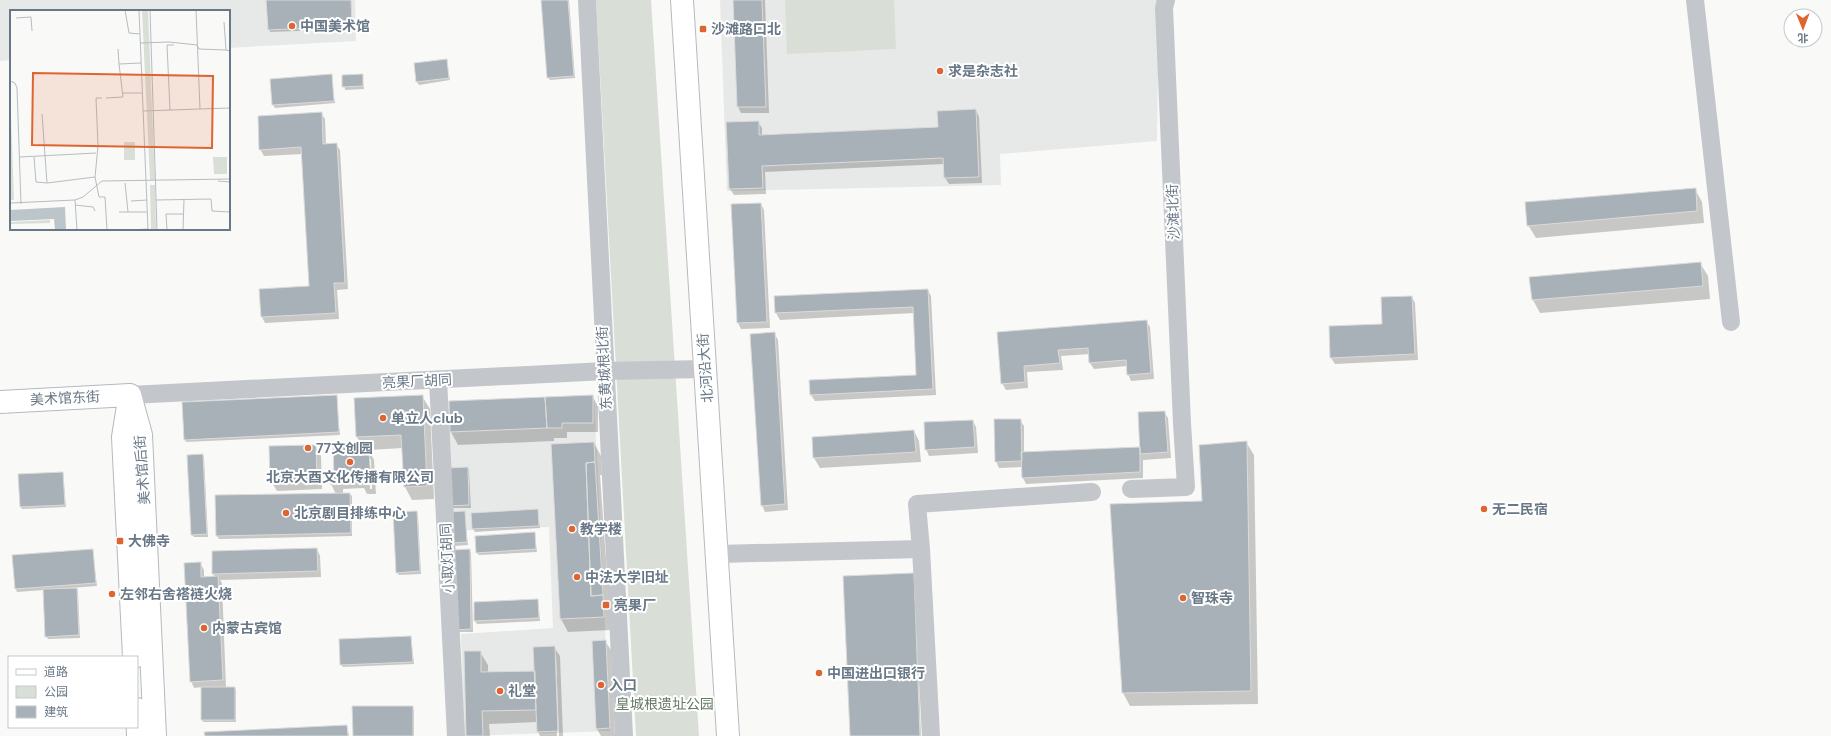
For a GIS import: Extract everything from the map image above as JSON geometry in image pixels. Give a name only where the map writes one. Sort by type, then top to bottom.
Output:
[{"type":"main road","name":"北河沿大街","points":[[682,0],[718,554],[728,736]]},
{"type":"main road","name":"美术馆东街","points":[[0,402],[130,395]]},
{"type":"main road","name":"美术馆后街","points":[[130,395],[123,437],[134,656]]},
{"type":"main road","name":"美术馆后街","points":[[130,395],[141,435],[155,736]]},
{"type":"street","name":"东黄城根北街","points":[[587,0],[624,736]]},
{"type":"street","name":"沙滩北街","points":[[1131,490],[1186,487],[1164,8],[1166,0]]},
{"type":"street","points":[[1695,0],[1731,322]]},
{"type":"street","name":"亮果厂胡同","points":[[130,395],[605,371],[705,369]]},
{"type":"street","name":"小取灯胡同","points":[[438,380],[456,736]]},
{"type":"street","points":[[931,736],[921,549],[917,504],[1092,492]]},
{"type":"street","points":[[718,554],[921,549]]},
{"type":"shaded area","name":"中国美术馆","points":[[0,0],[355,0],[356,41],[230,48],[230,10],[10,10],[10,60],[0,61]]},
{"type":"shaded area","name":"求是杂志社","points":[[720,0],[1159,0],[1157,141],[1000,154],[1001,185],[727,191]]},
{"type":"shaded area","name":"中法大学旧址","points":[[594,395],[610,731],[464,736],[461,634],[553,628],[549,527],[448,531],[443,401]]},
{"type":"green space","name":"皇城根遗址公园","points":[[596,0],[651,0],[699,736],[636,736]]},
{"type":"green space","points":[[785,0],[894,0],[896,49],[787,54]]},
{"type":"building","points":[[266,0],[351,0],[352,26],[268,30]]},
{"type":"building","points":[[541,0],[568,0],[574,76],[547,78]]},
{"type":"building","points":[[733,0],[762,0],[766,107],[737,107]]},
{"type":"building","points":[[447,59],[449,78],[416,82],[414,63]]},
{"type":"building","points":[[332,74],[334,101],[272,105],[270,79]]},
{"type":"building","points":[[363,74],[363,86],[342,87],[342,75]]},
{"type":"building","points":[[976,109],[979,177],[944,178],[943,158],[762,166],[763,188],[729,189],[726,122],[759,121],[759,135],[938,127],[937,111]]},
{"type":"building","points":[[322,112],[323,144],[337,143],[345,283],[334,283],[336,313],[261,317],[259,289],[309,286],[301,147],[259,150],[258,116]]},
{"type":"building","points":[[1696,188],[1697,211],[1527,226],[1525,202]]},
{"type":"building","points":[[761,203],[767,322],[737,323],[731,204]]},
{"type":"building","points":[[1701,262],[1703,286],[1532,300],[1529,277]]},
{"type":"building","points":[[928,289],[933,389],[810,395],[809,380],[916,375],[913,307],[775,313],[774,296]]},
{"type":"building","points":[[1412,296],[1415,354],[1330,358],[1329,326],[1382,324],[1381,297]]},
{"type":"building","points":[[1147,320],[1151,373],[1127,375],[1126,360],[1089,363],[1088,348],[1058,350],[1060,363],[1024,366],[1025,382],[1001,384],[997,332]]},
{"type":"building","points":[[775,332],[785,504],[761,506],[750,334]]},
{"type":"building","points":[[337,395],[339,432],[184,440],[182,402]]},
{"type":"building","points":[[423,395],[427,486],[404,487],[401,435],[356,437],[354,398]]},
{"type":"building","points":[[593,395],[593,423],[562,423],[562,428],[547,428],[545,397]]},
{"type":"building","points":[[545,397],[547,428],[450,432],[449,401]]},
{"type":"building","points":[[1165,411],[1168,452],[1140,454],[1138,412]]},
{"type":"building","points":[[994,419],[1021,419],[1022,461],[995,462]]},
{"type":"building","points":[[973,420],[975,447],[925,450],[924,422]]},
{"type":"building","points":[[914,430],[916,452],[813,458],[812,437]]},
{"type":"building","name":"智珠寺","points":[[1247,441],[1251,691],[1122,693],[1110,504],[1202,501],[1199,445]]},
{"type":"building","name":"教学楼","points":[[594,442],[595,462],[586,463],[591,596],[603,595],[604,617],[560,619],[551,444]]},
{"type":"building","points":[[362,443],[363,450],[369,449],[371,484],[361,485],[360,478],[338,479],[338,484],[330,484],[329,477],[334,477],[333,444]]},
{"type":"building","points":[[316,445],[317,480],[270,481],[269,446]]},
{"type":"building","points":[[1140,447],[1140,472],[1022,478],[1021,452]]},
{"type":"building","points":[[203,454],[207,534],[191,535],[187,455]]},
{"type":"building","points":[[595,462],[603,595],[591,596],[586,463]]},
{"type":"building","points":[[468,467],[469,505],[448,506],[447,468]]},
{"type":"building","points":[[63,472],[65,505],[20,507],[18,474]]},
{"type":"building","points":[[350,493],[351,533],[216,536],[215,495]]},
{"type":"building","points":[[538,509],[539,526],[472,529],[471,513]]},
{"type":"building","points":[[417,511],[420,571],[396,573],[393,512]]},
{"type":"building","points":[[465,511],[467,542],[452,543],[450,512]]},
{"type":"building","points":[[535,532],[536,549],[476,553],[475,536]]},
{"type":"building","points":[[317,548],[318,571],[212,574],[212,551]]},
{"type":"building","points":[[93,549],[96,583],[15,589],[12,555]]},
{"type":"building","points":[[470,549],[471,629],[455,630],[453,550]]},
{"type":"building","name":"内蒙古宾馆","points":[[201,562],[201,577],[218,576],[223,680],[190,682],[184,563]]},
{"type":"building","points":[[914,573],[920,736],[850,736],[843,576]]},
{"type":"building","points":[[77,588],[79,635],[45,637],[43,589]]},
{"type":"building","points":[[538,599],[539,618],[474,621],[474,602]]},
{"type":"building","points":[[411,636],[413,662],[340,665],[339,639]]},
{"type":"building","name":"入口","points":[[606,640],[610,728],[596,729],[592,641]]},
{"type":"building","points":[[555,646],[558,731],[537,732],[533,647]]},
{"type":"building","name":"礼堂","points":[[464,651],[481,651],[481,672],[535,671],[536,710],[482,711],[483,736],[466,736]]},
{"type":"building","points":[[201,687],[235,687],[235,720],[201,720]]},
{"type":"building","points":[[352,706],[413,706],[413,736],[353,736]]},
{"type":"building","points":[[347,725],[348,736],[205,736],[204,732]]},
{"type":"place","name":"中国美术馆","points":[[292,26]]},
{"type":"place","name":"沙滩路口北","points":[[703,29]]},
{"type":"place","name":"求是杂志社","points":[[940,71]]},
{"type":"place","name":"单立人club","points":[[383,418]]},
{"type":"place","name":"77文创园","points":[[308,448]]},
{"type":"place","name":"北京大酉文化传播有限公司","points":[[350,462]]},
{"type":"place","name":"无二民宿","points":[[1484,509]]},
{"type":"place","name":"北京剧目排练中心","points":[[286,513]]},
{"type":"place","name":"教学楼","points":[[572,529]]},
{"type":"place","name":"大佛寺","points":[[120,541]]},
{"type":"place","name":"中法大学旧址","points":[[577,577]]},
{"type":"place","name":"左邻右舍褡裢火烧","points":[[112,594]]},
{"type":"place","name":"智珠寺","points":[[1183,598]]},
{"type":"place","name":"亮果厂","points":[[606,605]]},
{"type":"place","name":"内蒙古宾馆","points":[[204,628]]},
{"type":"place","name":"中国进出口银行","points":[[819,673]]},
{"type":"place","name":"入口","points":[[601,685]]},
{"type":"place","name":"礼堂","points":[[500,691]]}]
